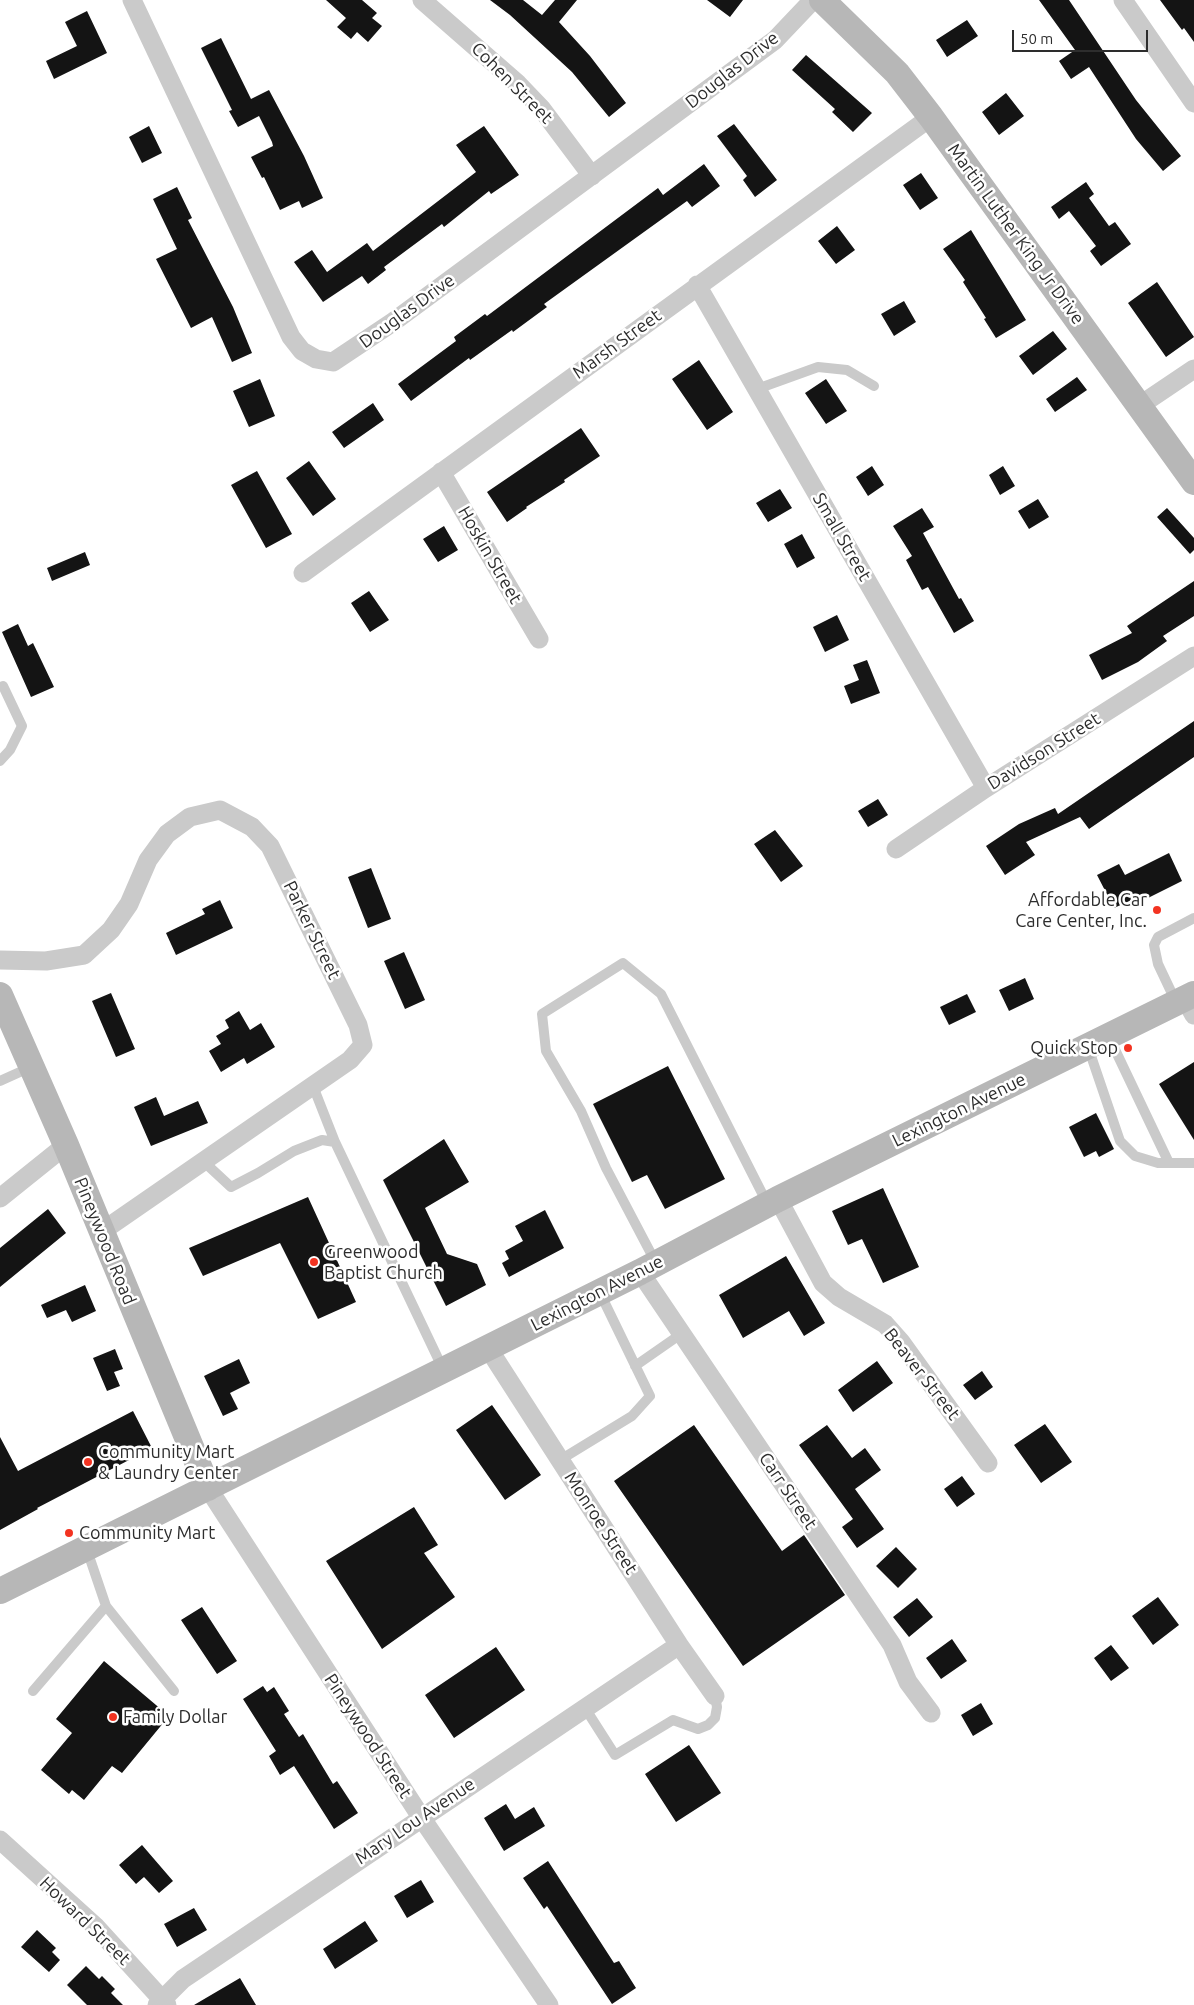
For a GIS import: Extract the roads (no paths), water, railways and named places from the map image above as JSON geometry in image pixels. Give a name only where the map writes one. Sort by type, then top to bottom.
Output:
[{"type":"main road","name":"Martin Luther King Jr Drive","points":[[822,0],[897,73],[931,117],[1194,482]]},
{"type":"main road","name":"Pineywood Road","points":[[0,995],[12,1034],[32,1067],[66,1145],[100,1232],[208,1488]]},
{"type":"main road","name":"Lexington Avenue","points":[[0,1591],[648,1268],[773,1202],[1098,1041],[1187,1003]]},
{"type":"street","name":"Douglas Drive","points":[[132,0],[291,337],[302,351],[316,359],[333,362],[348,354],[775,40],[813,0]]},
{"type":"street","name":"Cohen Street","points":[[422,0],[518,84],[541,108],[592,176]]},
{"type":"street","points":[[1122,0],[1194,103]]},
{"type":"street","name":"Marsh Street","points":[[303,573],[697,285],[931,117]]},
{"type":"street","name":"Small Street","points":[[697,285],[986,788]]},
{"type":"street","points":[[1139,406],[1194,369]]},
{"type":"street","name":"Hoskin Street","points":[[442,472],[539,638]]},
{"type":"street","name":"Davidson Street","points":[[896,849],[986,788],[1194,656]]},
{"type":"street","name":"Parker Street","points":[[0,960],[46,961],[84,955],[111,930],[128,904],[148,860],[167,834],[190,817],[220,810],[252,827],[270,846],[358,1025],[363,1045],[350,1060],[100,1232]]},
{"type":"street","points":[[0,1198],[66,1145]]},
{"type":"street","name":"Beaver Street","points":[[773,1202],[823,1283],[839,1296],[885,1324],[901,1342],[988,1463]]},
{"type":"street","name":"Carr Street","points":[[648,1268],[681,1334],[892,1645],[908,1682],[931,1713]]},
{"type":"street","name":"Monroe Street","points":[[488,1348],[679,1645],[715,1696]]},
{"type":"street","name":"Pineywood Street","points":[[208,1488],[421,1817],[549,2005]]},
{"type":"street","name":"Mary Lou Avenue","points":[[162,2003],[183,1979],[679,1645]]},
{"type":"street","name":"Howard Street","points":[[0,1840],[95,1926],[162,2003]]},
{"type":"lane","points":[[757,389],[818,367],[847,370],[874,386]]},
{"type":"lane","points":[[0,761],[10,750],[22,726],[3,686]]},
{"type":"lane","points":[[1187,1003],[1158,964],[1154,945],[1158,937],[1194,918]]},
{"type":"lane","points":[[648,1268],[581,1111],[546,1051],[542,1014],[623,962],[661,994],[773,1202]]},
{"type":"lane","points":[[1098,1041],[1169,1163]]},
{"type":"lane","points":[[1098,1041],[1120,1141],[1135,1156],[1158,1163],[1194,1163]]},
{"type":"lane","points":[[0,1081],[32,1067]]},
{"type":"lane","points":[[313,1086],[335,1142],[444,1370]]},
{"type":"lane","points":[[202,1161],[231,1186],[258,1173],[294,1151],[322,1140],[335,1142]]},
{"type":"lane","points":[[560,1460],[632,1416],[650,1396],[600,1292]]},
{"type":"lane","points":[[635,1366],[681,1334]]},
{"type":"lane","points":[[86,1549],[106,1606],[174,1691]]},
{"type":"lane","points":[[33,1691],[106,1606]]},
{"type":"lane","points":[[584,1708],[615,1755],[673,1720],[698,1729],[708,1725],[715,1718],[717,1707],[715,1696]]},
{"type":"place","name":"Affordable Car Care Center, Inc.","points":[[1157,910]]},
{"type":"place","name":"Quick Stop","points":[[1128,1048]]},
{"type":"place","name":"Greenwood Baptist Church","points":[[314,1262]]},
{"type":"place","name":"Community Mart & Laundry Center","points":[[88,1462]]},
{"type":"place","name":"Community Mart","points":[[69,1533]]},
{"type":"place","name":"Family Dollar","points":[[113,1717]]}]
